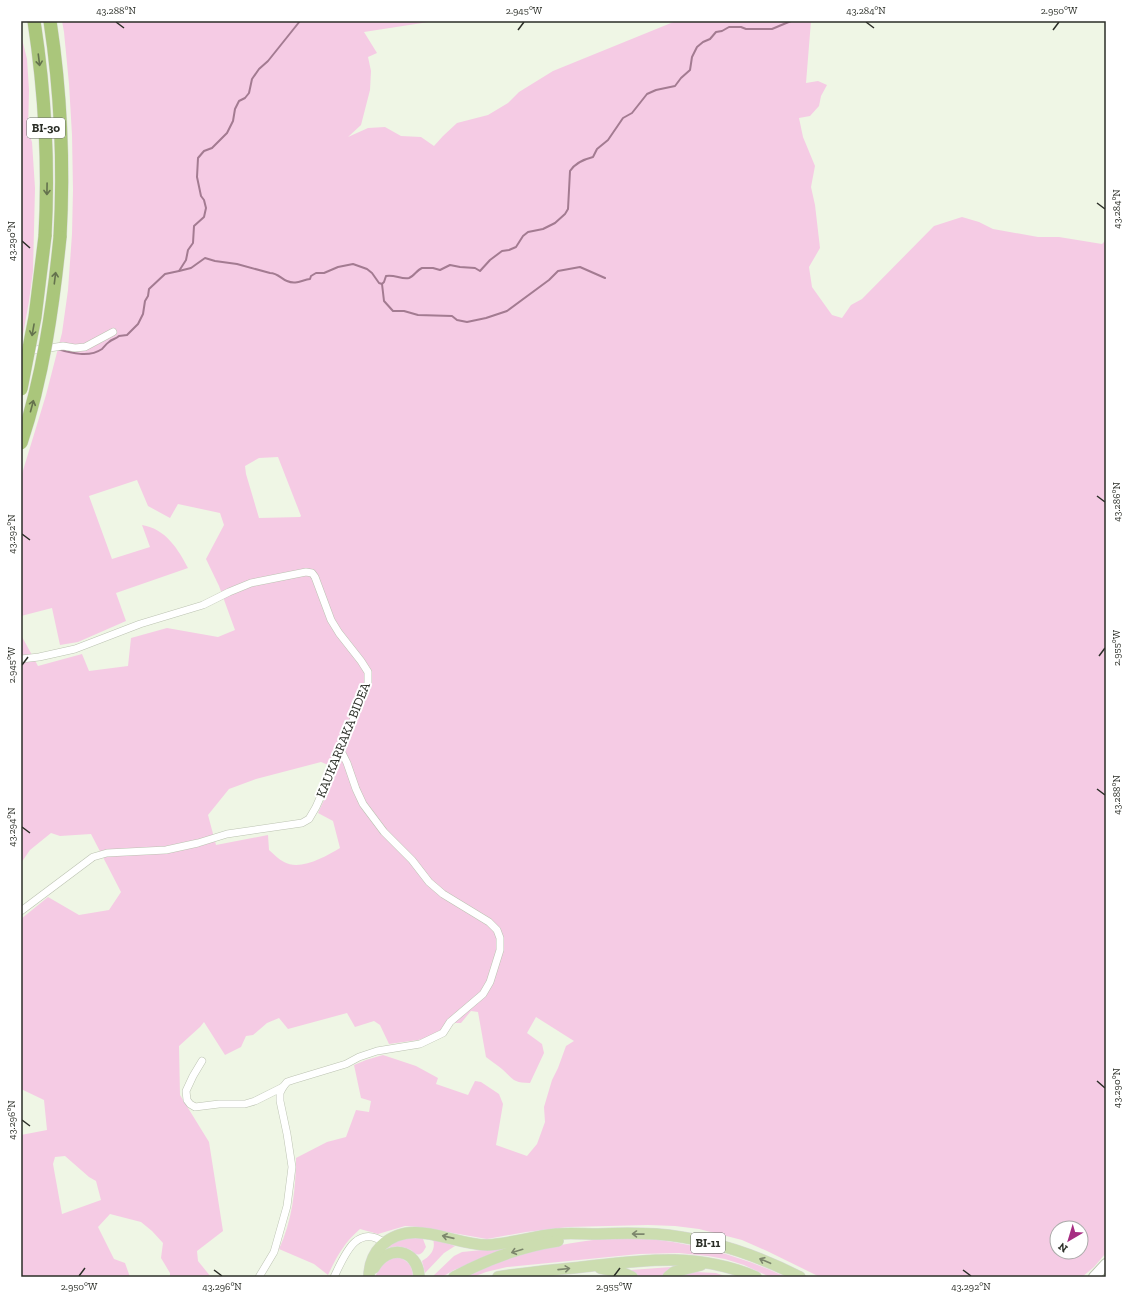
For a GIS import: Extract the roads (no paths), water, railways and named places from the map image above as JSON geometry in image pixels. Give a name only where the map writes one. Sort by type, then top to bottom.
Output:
[{"type":"highway","name":"BI-30","points":[[21,389],[35,317],[45,236],[47,166],[45,117],[34,21]]},
{"type":"highway","name":"BI-30","points":[[21,443],[36,390],[43,358],[50,319],[60,237],[62,166],[60,116],[55,53],[50,21]]},
{"type":"main road","points":[[370,1277],[369,1268],[373,1257],[385,1243],[398,1235],[415,1232],[435,1234],[486,1245],[556,1234],[610,1234]]},
{"type":"main road","name":"BI-11","points":[[454,1277],[482,1264],[529,1248],[554,1242],[610,1234],[657,1234],[693,1239],[743,1252],[800,1277]]},
{"type":"main road","points":[[370,1277],[378,1261],[385,1255],[399,1252],[406,1254],[413,1259],[418,1270],[419,1277]]},
{"type":"main road","name":"BI-11","points":[[498,1277],[588,1266],[665,1259],[710,1263],[756,1277]]},
{"type":"main road","points":[[668,1277],[674,1272],[710,1263]]},
{"type":"main road","points":[[588,1266],[620,1272],[632,1277]]},
{"type":"street","points":[[21,352],[63,346],[75,348],[85,347],[113,332]]},
{"type":"street","name":"KAUKARRAKA BIDEA","points":[[21,659],[39,657],[75,649],[140,624],[202,605],[251,583],[306,572],[312,573],[315,577],[331,620],[368,672],[368,683],[341,751],[316,808],[309,819],[302,823],[227,834],[198,843],[166,850],[107,853],[92,857],[21,911]]},
{"type":"street","points":[[260,1277],[274,1252],[287,1206],[292,1168],[280,1101],[280,1093],[283,1087],[288,1082],[293,1080],[346,1064],[377,1051],[420,1044],[443,1033],[450,1022],[483,994],[490,982],[500,950],[500,938],[497,930],[489,922],[443,894],[429,882],[412,860],[384,832],[363,804],[341,751]]},
{"type":"street","points":[[202,1061],[186,1091],[187,1100],[190,1104],[195,1106],[245,1104],[255,1101],[283,1087]]},
{"type":"street","points":[[334,1277],[351,1245],[358,1239],[364,1237],[378,1238],[385,1243]]},
{"type":"street","points":[[1094,1277],[1106,1264]]},
{"type":"waterway","points":[[58,349],[80,354],[97,352],[110,341],[119,336],[127,335],[138,324],[143,314],[149,289],[165,274],[179,271],[186,260],[188,250],[193,243],[194,226],[204,217],[206,208],[204,200],[201,196],[197,177],[198,158],[204,151],[212,148],[227,133],[233,121],[235,109],[239,101],[245,98],[249,93],[252,79],[300,21]]},
{"type":"waterway","points":[[179,271],[191,268],[205,258],[273,273],[293,283],[310,279],[311,276],[316,273],[324,273],[338,267],[353,264],[367,269],[379,283],[382,284],[386,276],[409,278],[422,268],[433,268],[440,270],[450,265],[475,268],[480,271],[490,260],[502,251],[516,247],[523,236],[528,232],[543,229],[555,223],[565,214],[568,209],[570,171],[572,168],[580,162],[593,157],[597,149],[608,140],[623,118],[632,113],[647,94],[656,90],[675,86],[690,70],[692,57],[697,47],[703,42],[710,39],[716,32],[722,31],[729,27],[741,27],[746,29],[772,29],[791,21]]},
{"type":"waterway","points":[[382,284],[384,301],[393,311],[404,311],[418,315],[452,316],[457,320],[467,322],[507,311],[549,280],[558,271],[580,267],[605,278]]}]
